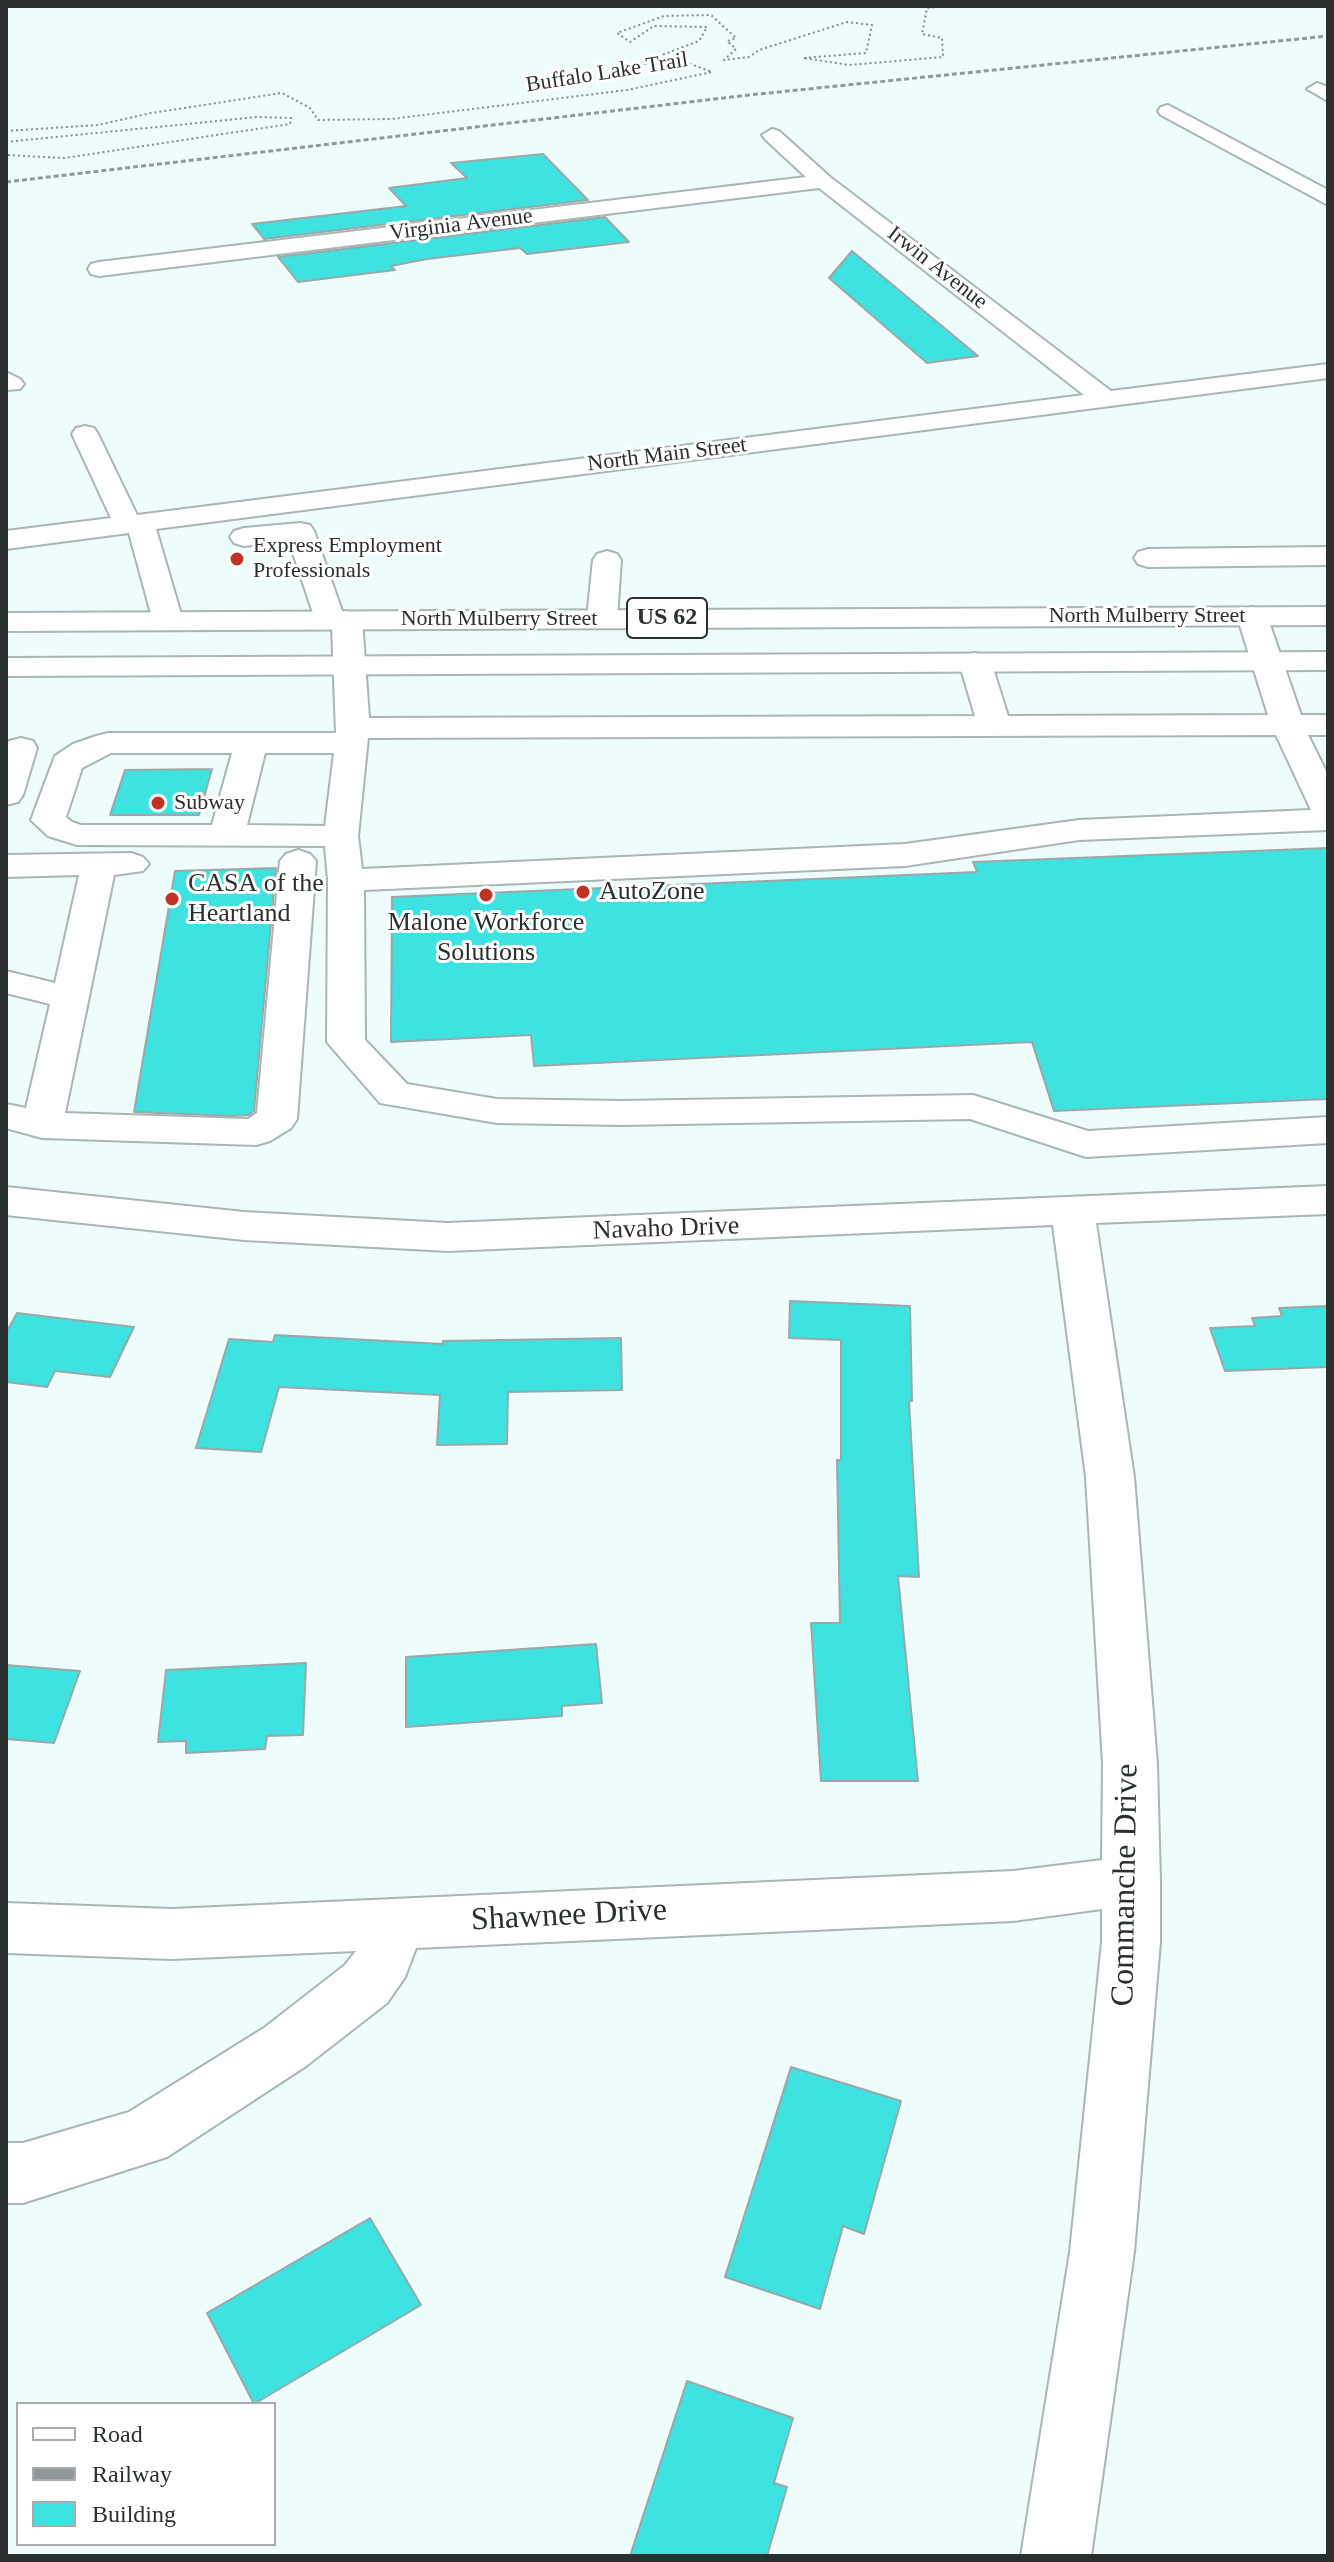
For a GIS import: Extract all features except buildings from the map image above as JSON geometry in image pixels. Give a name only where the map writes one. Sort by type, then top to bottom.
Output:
[{"type":"street","points":[[1168,111],[1328,199]]},
{"type":"street","name":"Irwin Avenue","points":[[772,135],[823,181],[1104,398]]},
{"type":"street","name":"Virginia Avenue","points":[[99,269],[823,181]]},
{"type":"street","name":"North Main Street","points":[[6,540],[139,532],[1104,398],[1328,371]]},
{"type":"street","points":[[85,434],[139,532],[168,621]]},
{"type":"street","points":[[139,532],[300,531],[338,619],[347,665],[352,736],[344,859],[346,1042],[394,1094],[497,1111],[621,1113],[973,1107],[1086,1144],[1328,1130]]},
{"type":"street","points":[[1148,558],[1328,556]]},
{"type":"street","points":[[602,618],[607,560]]},
{"type":"street","points":[[1252,616],[1288,726],[1328,810]]},
{"type":"street","name":"North Mulberry Street","points":[[6,622],[1328,616]]},
{"type":"street","name":"North Mulberry Street","points":[[6,667],[1328,661]]},
{"type":"street","points":[[975,662],[995,728]]},
{"type":"street","points":[[344,859],[227,835],[77,835],[60,829],[48,820],[67,763],[85,751],[108,743],[251,742],[352,736],[1328,725]]},
{"type":"street","points":[[227,835],[251,742]]},
{"type":"street","points":[[6,795],[21,748]]},
{"type":"street","points":[[6,866],[344,859],[905,855],[1079,830],[1328,820]]},
{"type":"street","points":[[99,864],[71,998],[24,1121],[256,1132],[277,1119],[298,861]]},
{"type":"street","points":[[6,982],[71,998]]},
{"type":"street","name":"Navaho Drive","points":[[6,1201],[244,1226],[448,1237],[1328,1200]]},
{"type":"street","name":"Commanche Drive","points":[[1056,2556],[1102,2252],[1131,1942],[1132,1881],[1130,1764],[1110,1477],[1073,1212]]},
{"type":"street","name":"Shawnee Drive","points":[[6,1928],[172,1934],[1013,1896],[1132,1881]]},
{"type":"street","points":[[6,2173],[23,2173],[145,2136],[285,2047],[366,1984],[384,1959],[393,1924]]},
{"type":"path","name":"Buffalo Lake Trail","points":[[6,131],[98,125],[151,113],[282,93],[310,108],[318,120],[391,119],[627,90],[712,72],[691,64],[638,64],[699,41],[707,27],[654,26],[630,42],[617,33],[664,16],[711,15],[736,38],[727,41],[736,49],[724,60],[749,57],[759,50],[847,22],[872,25],[866,53],[803,58],[849,65],[943,57],[942,38],[922,34],[927,8],[949,6]]},
{"type":"path","points":[[6,142],[257,117],[291,118],[290,124],[64,158],[6,155]]},
{"type":"railway","points":[[6,182],[749,95],[1328,36]]},
{"type":"place","name":"Express Employment Professionals","points":[[237,559]]},
{"type":"place","name":"Subway","points":[[158,803]]},
{"type":"place","name":"AutoZone","points":[[583,892]]},
{"type":"place","name":"Malone Workforce Solutions","points":[[486,895]]},
{"type":"place","name":"CASA of the Heartland","points":[[172,899]]}]
